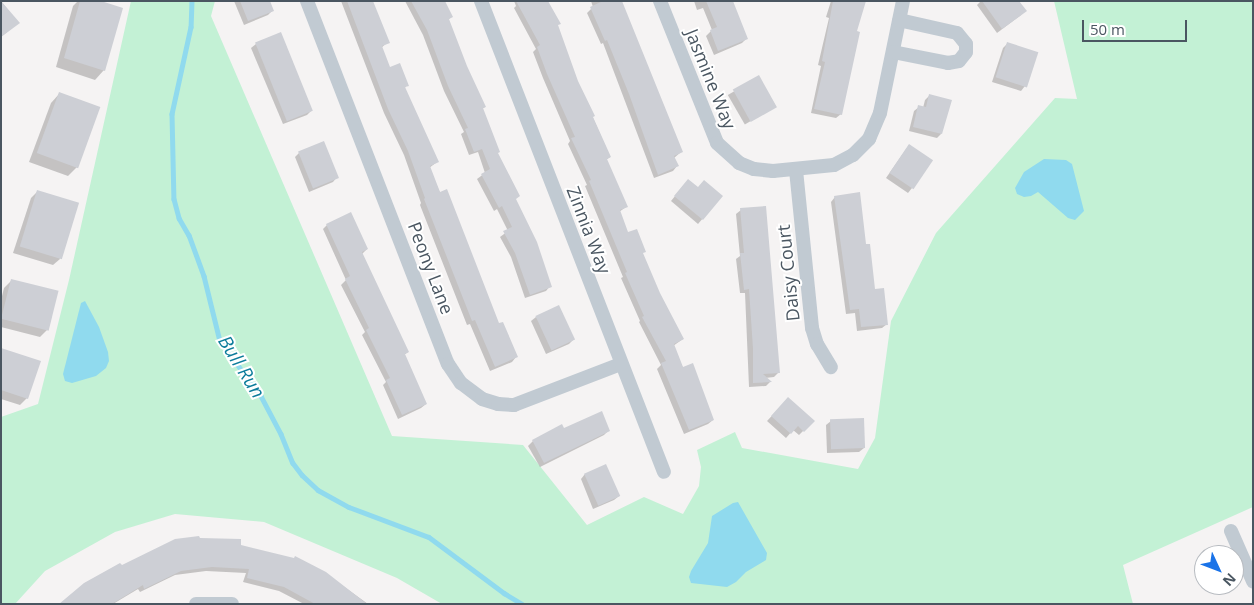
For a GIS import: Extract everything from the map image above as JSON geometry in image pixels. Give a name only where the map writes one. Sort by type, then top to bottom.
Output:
[{"type":"street","name":"Peony Lane","points":[[307,1],[448,364],[461,383],[482,399],[498,404],[514,405],[621,364]]},
{"type":"street","name":"Zinnia Way","points":[[481,1],[664,472]]},
{"type":"street","name":"Jasmine Way","points":[[660,1],[710,130],[722,149],[740,163],[754,169],[796,170],[840,162],[853,155],[864,144],[878,120],[903,1]]},
{"type":"street","points":[[893,52],[948,63],[959,61],[966,52],[966,44],[957,33],[899,20]]},
{"type":"street","name":"Daisy Court","points":[[796,170],[812,328],[818,344],[831,367]]},
{"type":"street","points":[[1231,531],[1253,581]]},
{"type":"street","points":[[196,604],[232,604]]},
{"type":"green space","points":[[131,1],[215,1],[211,16],[392,436],[523,445],[587,525],[644,497],[683,514],[699,486],[701,467],[697,450],[735,432],[742,448],[858,469],[875,438],[891,321],[936,233],[1055,98],[1077,99],[1054,1],[1253,1],[1253,507],[1123,565],[1133,604],[442,604],[397,578],[264,522],[175,514],[115,532],[45,571],[15,604],[1,604],[1,417],[38,404],[69,280]]},
{"type":"water","points":[[1044,159],[1066,160],[1072,164],[1084,211],[1075,220],[1068,218],[1038,192],[1024,197],[1017,194],[1015,188],[1024,172]]},
{"type":"water","points":[[85,301],[99,327],[108,352],[109,361],[106,368],[96,376],[72,383],[65,381],[63,374],[81,303]]},
{"type":"water","points":[[738,502],[767,553],[766,560],[746,572],[736,582],[727,587],[691,583],[689,577],[691,571],[708,543],[712,516]]},
{"type":"building","points":[[1,1],[20,23],[1,37]]},
{"type":"building","points":[[80,1],[101,1],[123,8],[105,71],[64,58]]},
{"type":"building","points":[[240,1],[270,1],[274,11],[248,21]]},
{"type":"building","points":[[347,1],[373,1],[390,43],[382,46],[390,67],[400,63],[409,86],[405,87],[439,162],[430,166],[440,192],[447,189],[499,323],[503,322],[518,357],[495,367],[475,320],[472,321],[424,199],[408,151],[388,109]]},
{"type":"building","points":[[411,1],[445,1],[453,17],[449,19],[467,66],[486,107],[483,108],[500,152],[498,153],[520,196],[516,199],[537,242],[552,287],[530,295],[515,253],[503,231],[512,227],[502,206],[499,208],[481,174],[490,169],[482,149],[474,152],[465,129],[468,128],[448,86],[427,30]]},
{"type":"building","points":[[516,1],[548,1],[561,24],[558,25],[578,81],[595,116],[593,117],[611,157],[607,159],[628,207],[620,210],[628,232],[637,229],[646,252],[643,253],[660,293],[684,339],[674,344],[683,367],[693,363],[714,420],[689,430],[661,363],[666,361],[642,317],[644,316],[625,273],[627,272],[589,181],[591,180],[571,138],[575,137],[547,74],[537,47],[540,45]]},
{"type":"building","points":[[603,1],[622,1],[683,152],[674,156],[679,166],[658,175],[629,94],[607,40],[605,41],[590,7]]},
{"type":"building","points":[[706,1],[733,1],[748,39],[718,51],[710,30],[717,27]]},
{"type":"building","points":[[833,1],[866,1],[857,31],[860,32],[842,115],[814,109],[825,62],[822,61]]},
{"type":"building","points":[[982,1],[1019,1],[1027,11],[1002,29]]},
{"type":"building","points":[[281,32],[313,111],[287,121],[255,42]]},
{"type":"building","points":[[1007,42],[1038,52],[1027,87],[996,77]]},
{"type":"building","points":[[759,75],[777,107],[751,122],[733,90]]},
{"type":"building","points":[[59,92],[100,107],[78,168],[37,153]]},
{"type":"building","points":[[929,94],[952,100],[942,134],[913,127],[918,105],[926,107]]},
{"type":"building","points":[[324,141],[339,178],[313,189],[298,151]]},
{"type":"building","points":[[909,144],[933,160],[913,189],[889,173]]},
{"type":"building","points":[[688,179],[698,187],[704,180],[723,196],[703,220],[674,196]]},
{"type":"building","points":[[37,190],[79,203],[62,259],[20,246]]},
{"type":"building","points":[[860,192],[866,244],[870,244],[875,289],[884,288],[888,325],[861,327],[859,309],[850,310],[834,196]]},
{"type":"building","points":[[766,206],[780,373],[763,374],[772,382],[753,383],[749,289],[744,290],[740,253],[744,253],[740,208]]},
{"type":"building","points":[[351,212],[368,249],[362,252],[409,352],[405,354],[427,404],[402,415],[386,380],[390,378],[366,330],[369,328],[345,279],[350,276],[326,224]]},
{"type":"building","points":[[11,279],[59,291],[49,331],[1,319]]},
{"type":"building","points":[[559,305],[575,339],[551,350],[535,316]]},
{"type":"building","points":[[1,348],[41,361],[28,399],[1,390]]},
{"type":"building","points":[[788,397],[815,421],[804,432],[798,426],[791,434],[771,416]]},
{"type":"building","points":[[602,411],[610,431],[544,463],[532,440],[562,424],[564,428]]},
{"type":"building","points":[[864,418],[865,448],[831,449],[830,419]]},
{"type":"building","points":[[606,464],[620,496],[598,506],[584,474]]},
{"type":"building","points":[[199,536],[200,538],[241,539],[241,545],[294,558],[295,556],[326,572],[367,604],[315,604],[284,587],[247,578],[249,569],[212,567],[181,571],[144,589],[143,585],[112,604],[59,604],[84,583],[120,563],[122,565],[175,539]]},
{"type":"waterway","name":"Bull Run","points":[[192,1],[191,27],[172,114],[174,199],[179,218],[189,235],[204,276],[220,341],[261,396],[281,434],[293,463],[302,475],[318,490],[349,507],[429,537],[504,593],[522,604]]}]
